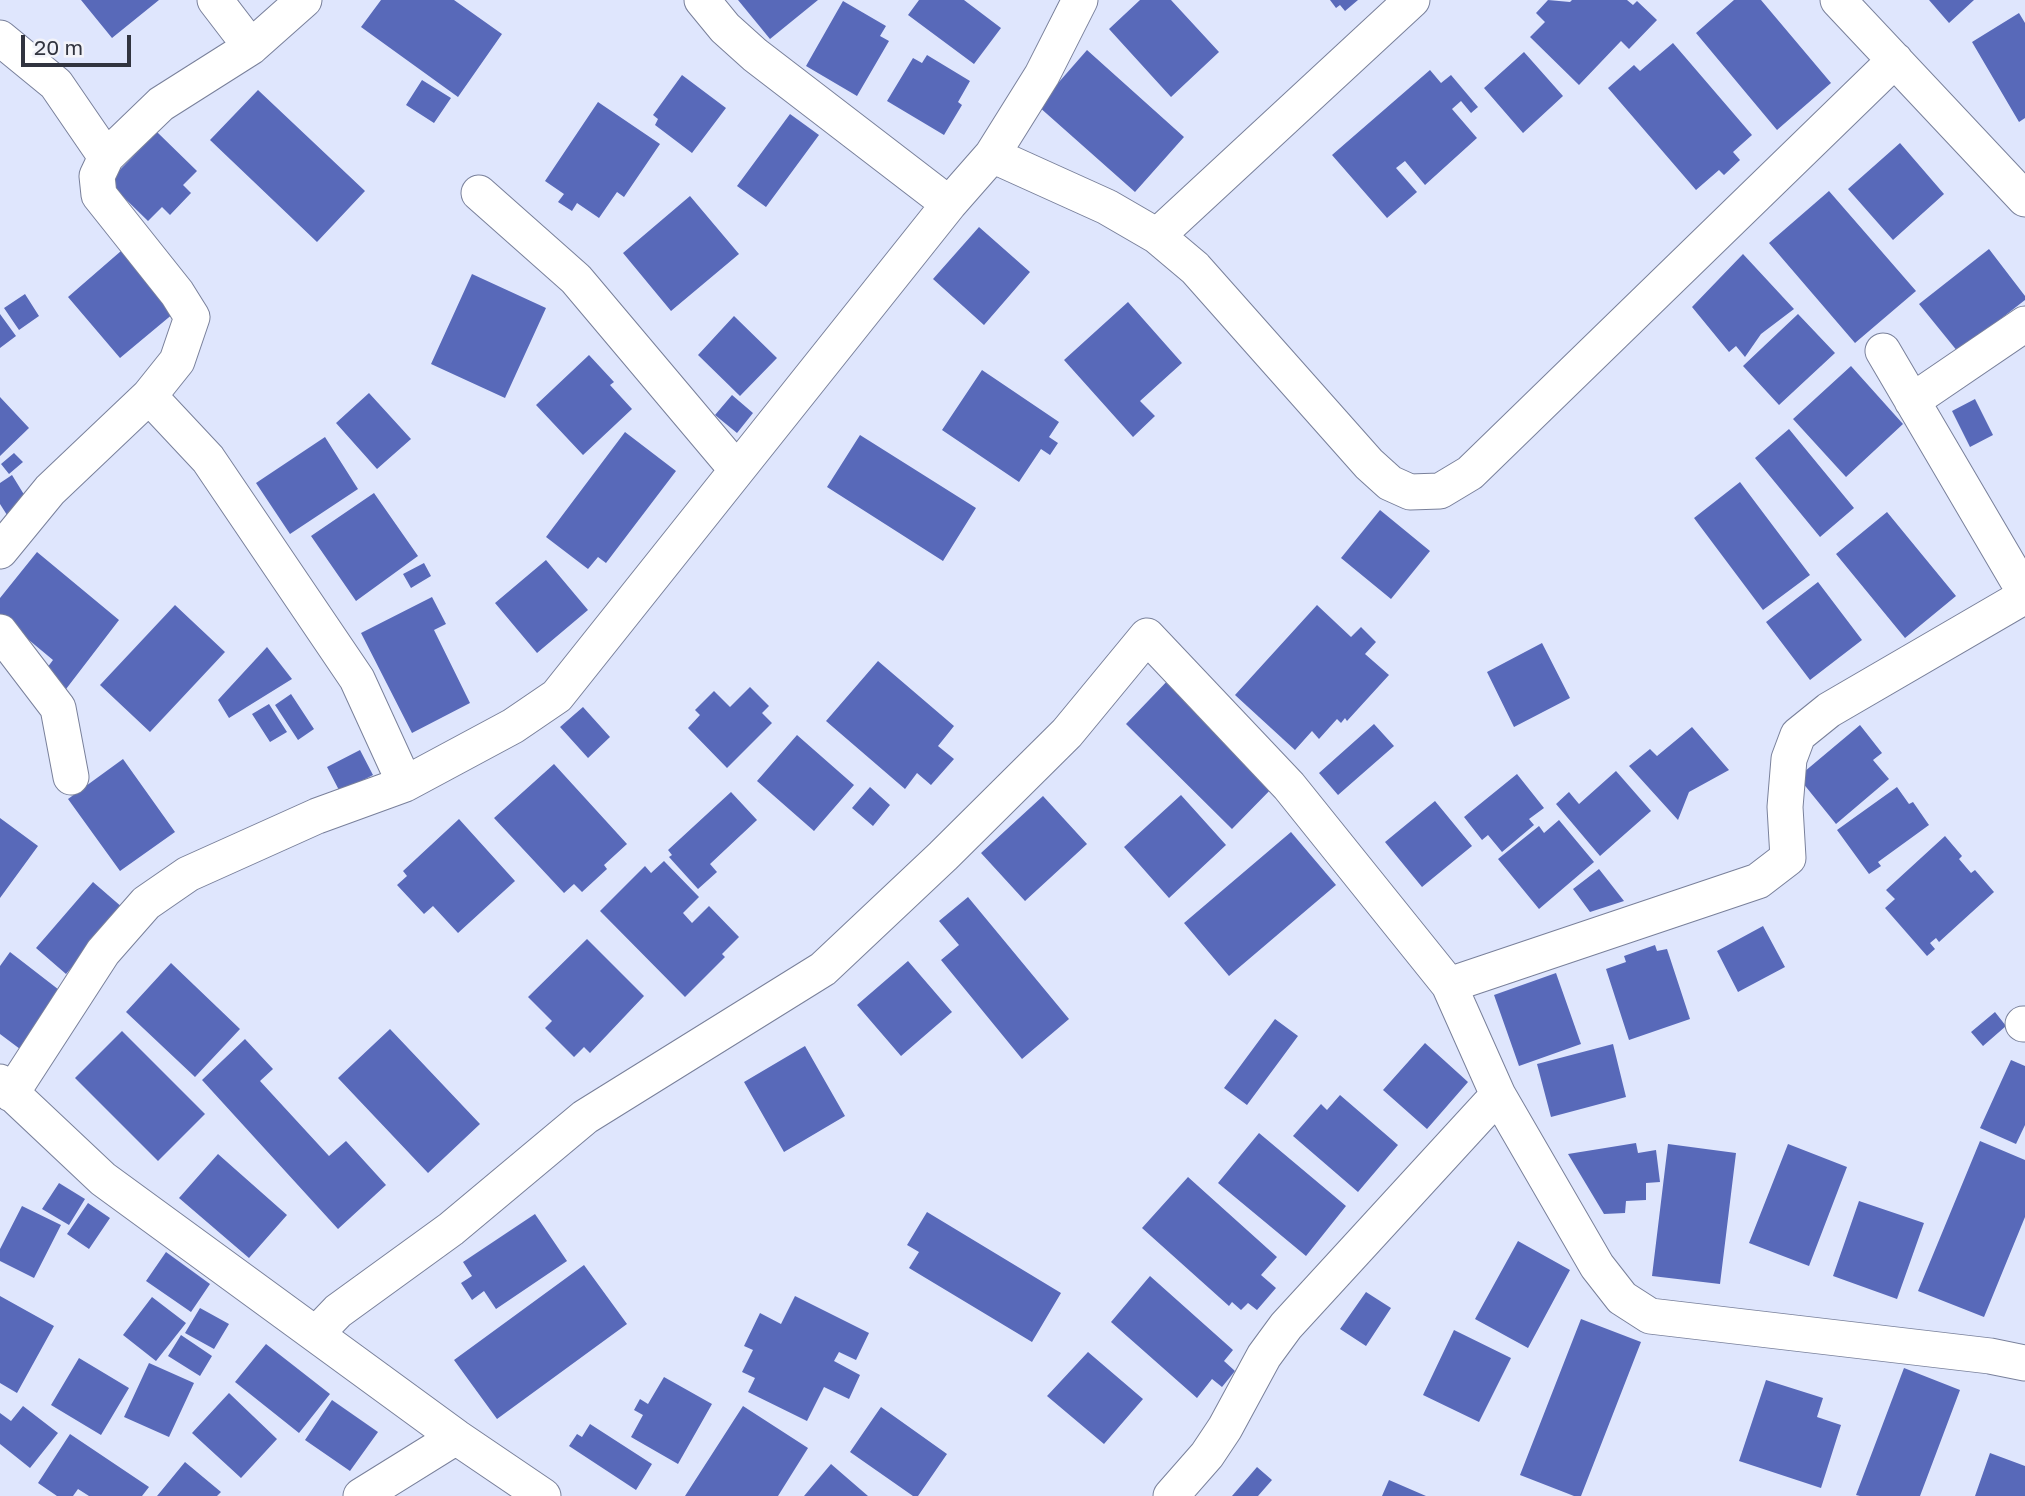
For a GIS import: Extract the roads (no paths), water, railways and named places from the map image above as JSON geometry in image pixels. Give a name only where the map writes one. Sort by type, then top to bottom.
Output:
[{"type":"street","points":[[215,0],[251,47]]},
{"type":"street","points":[[0,551],[50,490],[149,396],[177,361],[192,317],[177,293],[99,195],[97,176],[106,157],[161,104],[251,47],[304,0]]},
{"type":"street","points":[[702,0],[725,28],[755,55],[949,204]]},
{"type":"street","points":[[542,1496],[456,1437],[103,1179],[6,1088],[103,952],[146,903],[200,869],[317,816],[405,784],[513,726],[557,696],[949,204],[992,155],[1042,75],[1080,0]]},
{"type":"street","points":[[1157,236],[1412,0]]},
{"type":"street","points":[[1838,0],[2023,191]]},
{"type":"street","points":[[0,37],[56,85],[106,157]]},
{"type":"street","points":[[992,155],[1107,207],[1157,236],[1195,268],[1383,477],[1410,492],[1440,491],[1470,472],[1895,60]]},
{"type":"street","points":[[479,193],[576,279],[737,470]]},
{"type":"street","points":[[1912,401],[2025,324]]},
{"type":"street","points":[[1450,985],[1758,881],[1788,858],[1785,807],[1789,759],[1798,735],[1829,710],[2025,594],[1884,351]]},
{"type":"street","points":[[149,396],[208,459],[357,679],[405,784]]},
{"type":"street","points":[[0,632],[58,708],[71,777]]},
{"type":"street","points":[[316,1334],[338,1311],[451,1228],[585,1117],[823,969],[943,856],[1067,733],[1147,636],[1289,786],[1450,985],[1498,1096],[1597,1266],[1622,1298],[1650,1316],[1990,1356],[2025,1363]]},
{"type":"street","points":[[1171,1496],[1207,1455],[1264,1356],[1286,1326],[1498,1096]]},
{"type":"street","points":[[361,1496],[456,1437]]}]
